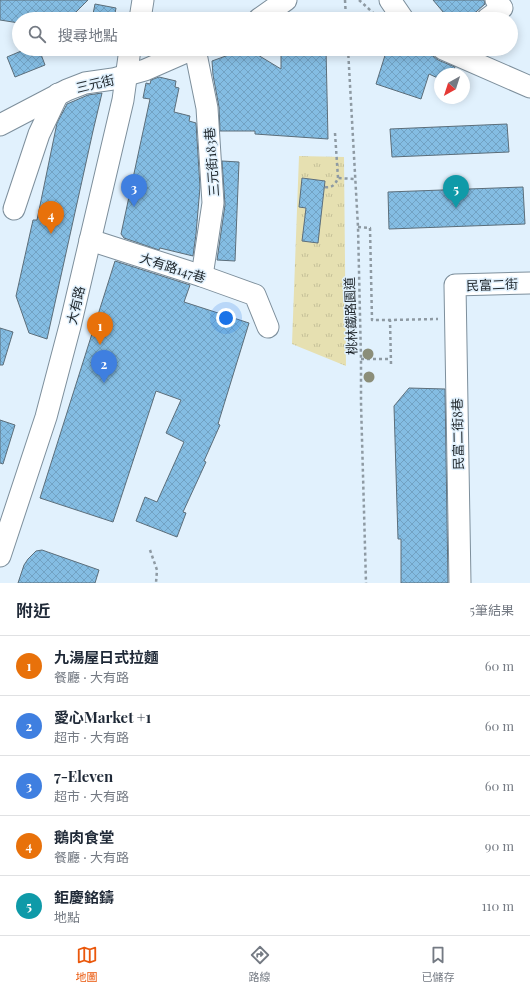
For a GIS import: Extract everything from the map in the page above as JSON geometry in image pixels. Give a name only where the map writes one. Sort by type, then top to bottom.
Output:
[{"type":"street","points":[[133,12],[136,0]]},
{"type":"street","points":[[141,12],[143,0]]},
{"type":"street","points":[[269,12],[286,0]]},
{"type":"street","points":[[390,0],[398,12]]},
{"type":"street","points":[[496,0],[502,8],[497,12]]},
{"type":"street","name":"大有路","points":[[0,556],[46,417],[70,326],[123,100],[129,56]]},
{"type":"street","name":"三元街","points":[[0,125],[58,94],[85,83],[113,79],[145,70],[178,56]]},
{"type":"street","name":"三元街183巷","points":[[196,56],[207,108],[213,203],[202,276]]},
{"type":"street","points":[[459,56],[530,87]]},
{"type":"street","points":[[14,209],[39,134],[58,94]]},
{"type":"street","name":"大有路147巷","points":[[90,240],[202,276],[255,295],[268,327]]},
{"type":"street","name":"民富二街","points":[[455,285],[530,283]]},
{"type":"street","name":"民富二街8巷","points":[[455,285],[460,583]]},
{"type":"path","points":[[345,0],[346,12]]},
{"type":"path","points":[[359,0],[372,12]]},
{"type":"path","name":"桃林鐵路園道","points":[[348,56],[358,227],[366,583]]},
{"type":"path","points":[[325,187],[333,186],[338,178],[335,133]]},
{"type":"path","points":[[338,178],[355,179]]},
{"type":"path","points":[[358,227],[370,228],[372,320],[456,319]]},
{"type":"path","points":[[390,320],[391,364]]},
{"type":"path","points":[[361,359],[391,359]]},
{"type":"path","points":[[150,550],[157,570],[156,583]]},
{"type":"green space","points":[[299,156],[344,157],[346,366],[292,344]],"holes":[[[302,178],[325,181],[318,243],[302,241],[306,208],[299,207]]]},
{"type":"building","points":[[0,0],[88,0],[76,12],[12,12],[12,22],[0,20]]},
{"type":"building","points":[[433,0],[484,0],[485,4],[476,12],[443,12]]},
{"type":"building","points":[[95,4],[116,8],[115,12],[93,12]]},
{"type":"building","points":[[12,55],[42,56],[45,65],[15,77],[7,57]]},
{"type":"building","points":[[226,56],[260,56],[281,69],[281,56],[326,56],[328,139],[255,134],[255,131],[220,131],[219,107],[212,61]]},
{"type":"building","points":[[385,56],[433,56],[438,60],[455,67],[434,68],[434,76],[429,74],[421,99],[376,84]]},
{"type":"building","points":[[159,77],[176,81],[175,87],[179,88],[174,112],[190,116],[189,121],[196,123],[200,187],[193,256],[160,248],[159,250],[124,238],[121,234],[150,99],[143,98],[146,83],[150,84],[151,80]]},
{"type":"building","points":[[102,93],[47,339],[29,333],[16,296],[33,220],[37,220],[57,123],[67,104],[88,95]]},
{"type":"building","points":[[507,124],[509,152],[392,157],[390,129]]},
{"type":"building","points":[[222,161],[239,162],[235,261],[217,260],[225,205]]},
{"type":"building","points":[[302,178],[325,181],[318,243],[302,241],[306,208],[299,207]]},
{"type":"building","points":[[523,187],[525,224],[389,229],[388,192]]},
{"type":"building","points":[[115,261],[190,285],[184,302],[249,323],[218,424],[220,425],[204,461],[206,462],[183,512],[186,513],[177,537],[136,521],[145,497],[157,502],[184,442],[166,433],[181,400],[156,391],[113,522],[40,498]]},
{"type":"building","points":[[0,328],[13,332],[3,365],[0,365]]},
{"type":"building","points":[[409,388],[445,389],[448,583],[401,583],[401,539],[398,539],[394,406]]},
{"type":"building","points":[[0,420],[15,425],[3,464],[0,463]]},
{"type":"building","points":[[42,550],[99,570],[95,583],[18,583],[24,565],[28,559],[36,551]]},
{"type":"place","name":"7-Eleven","points":[[134,207]]},
{"type":"place","name":"鉅慶銘鑄","points":[[456,208]]},
{"type":"place","name":"鵝肉食堂","points":[[51,234]]},
{"type":"place","name":"九湯屋日式拉麵","points":[[100,345]]},
{"type":"place","name":"愛心Market +1","points":[[104,383]]}]
